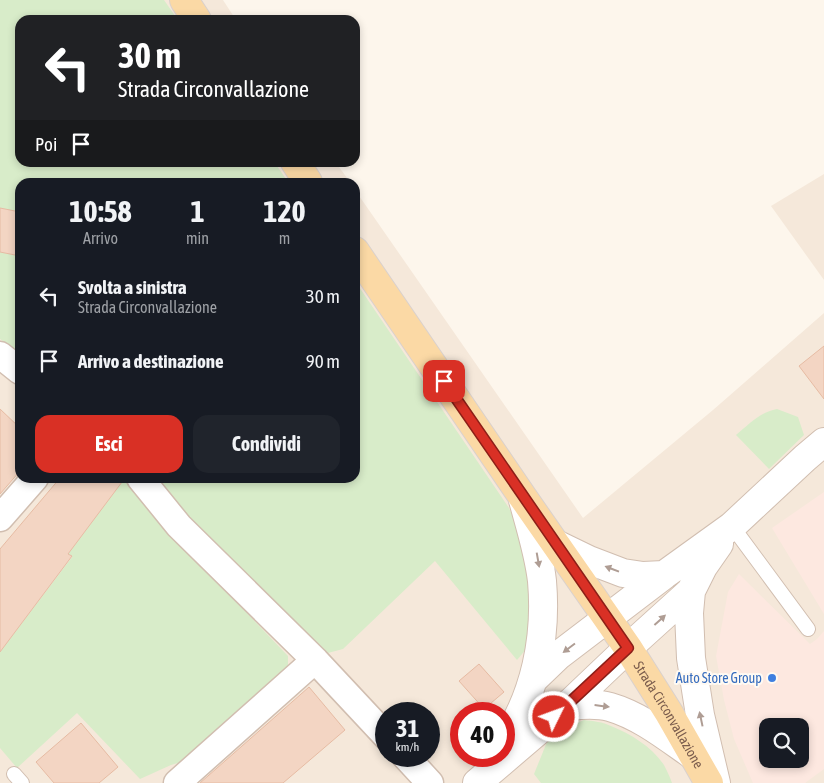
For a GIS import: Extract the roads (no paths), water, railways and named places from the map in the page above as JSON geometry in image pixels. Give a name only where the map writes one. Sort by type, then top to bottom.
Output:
[{"type":"main road","points":[[184,0],[194,15]]},
{"type":"main road","points":[[298,167],[305,178]]},
{"type":"main road","name":"Strada Circonvallazione","points":[[360,258],[628,648],[669,713],[709,783]]},
{"type":"street","points":[[0,355],[15,367]]},
{"type":"street","points":[[533,680],[559,655],[732,526],[824,442]]},
{"type":"street","points":[[0,518],[31,483]]},
{"type":"street","points":[[144,483],[178,526],[315,660],[375,724]]},
{"type":"street","points":[[515,724],[533,680],[542,630],[542,581],[522,496]]},
{"type":"street","points":[[477,783],[567,706],[691,591],[703,566],[732,526]]},
{"type":"street","points":[[556,544],[589,560],[623,573],[643,576],[664,575]]},
{"type":"street","points":[[691,591],[691,658],[700,715],[716,783]]},
{"type":"street","points":[[177,783],[315,660]]},
{"type":"street","points":[[567,706],[608,706],[616,709],[638,718],[694,756]]},
{"type":"street","points":[[415,767],[430,783]]},
{"type":"street","points":[[477,783],[487,767]]},
{"type":"lane","points":[[732,526],[808,629]]},
{"type":"place","name":"Auto Store Group","points":[[772,678]]}]
